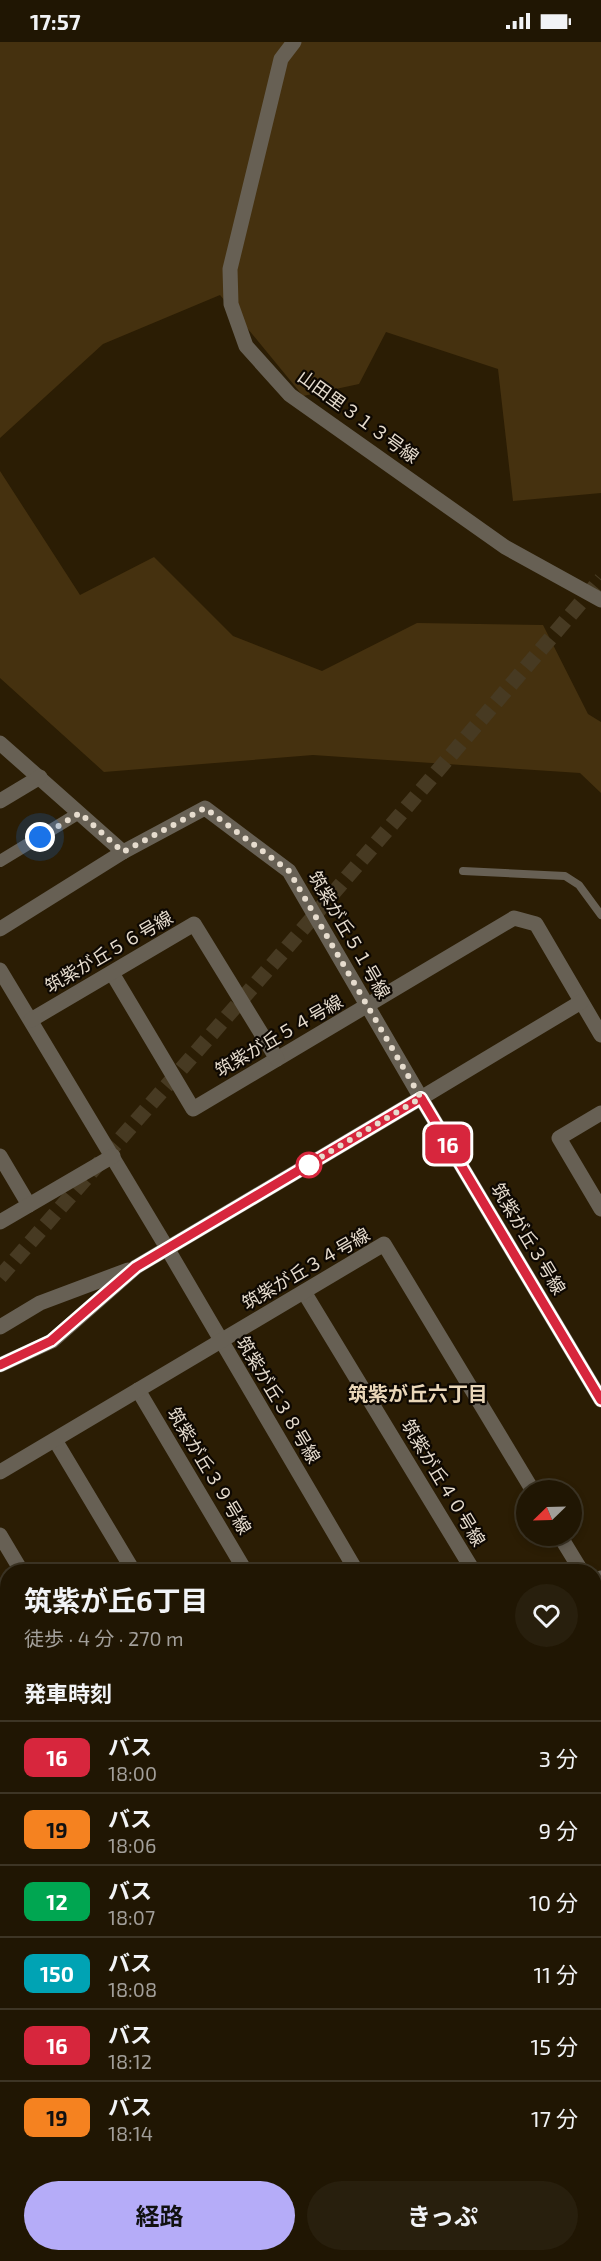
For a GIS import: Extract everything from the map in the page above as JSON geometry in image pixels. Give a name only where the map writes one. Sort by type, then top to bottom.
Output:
[{"type":"street","name":"山田里３１３号線","points":[[294,42],[281,59],[230,269],[231,304],[246,346],[290,395],[505,547],[601,600]]},
{"type":"street","points":[[0,743],[123,852]]},
{"type":"street","points":[[0,801],[40,777]]},
{"type":"street","name":"筑紫が丘５１号線","points":[[0,929],[123,852],[205,808],[289,871],[421,1098]]},
{"type":"street","points":[[0,861],[80,813]]},
{"type":"street","name":"筑紫が丘５４号線","points":[[112,973],[193,1109],[514,918],[536,924],[601,1035]]},
{"type":"street","name":"筑紫が丘５６号線","points":[[31,1020],[194,924],[277,1059]]},
{"type":"street","points":[[0,970],[167,1248]]},
{"type":"street","points":[[0,1365],[51,1341],[136,1267],[581,1002]]},
{"type":"street","name":"筑紫が丘３号線","points":[[421,1098],[601,1400]]},
{"type":"street","points":[[601,1113],[559,1138],[601,1209]]},
{"type":"street","points":[[0,1156],[29,1205]]},
{"type":"street","points":[[0,1222],[112,1156]]},
{"type":"street","name":"筑紫が丘３４号線","points":[[0,1472],[384,1244],[526,1480]]},
{"type":"street","name":"筑紫が丘３８号線","points":[[167,1248],[220,1342],[352,1564]]},
{"type":"street","points":[[0,1327],[39,1303],[136,1267]]},
{"type":"street","name":"筑紫が丘４０号線","points":[[304,1292],[469,1564]]},
{"type":"street","name":"筑紫が丘３９号線","points":[[138,1390],[241,1564]]},
{"type":"street","points":[[56,1440],[129,1564]]},
{"type":"street","points":[[0,1535],[17,1564]]},
{"type":"street","points":[[566,1546],[577,1564]]},
{"type":"lane","points":[[463,871],[565,876],[579,885],[601,915]]},
{"type":"shaded area","points":[[0,42],[601,42],[601,493],[513,501],[498,369],[386,332],[359,384],[303,396],[220,295],[103,344],[0,438]]},
{"type":"shaded area","points":[[0,471],[80,595],[154,557],[233,636],[322,671],[417,623],[543,625],[588,714],[601,722],[601,793],[580,773],[313,755],[104,772],[0,678]]},
{"type":"tunnel","points":[[0,1277],[284,951],[601,579]]},
{"type":"bus line","name":"16","points":[[0,1365],[51,1341],[136,1267],[421,1098],[601,1400]]},
{"type":"district","name":"筑紫が丘六丁目","points":[[418,1394]]},
{"type":"route","points":[[40,837],[80,813],[123,852],[205,808],[289,871],[421,1098],[304,1167],[309,1165]]}]
